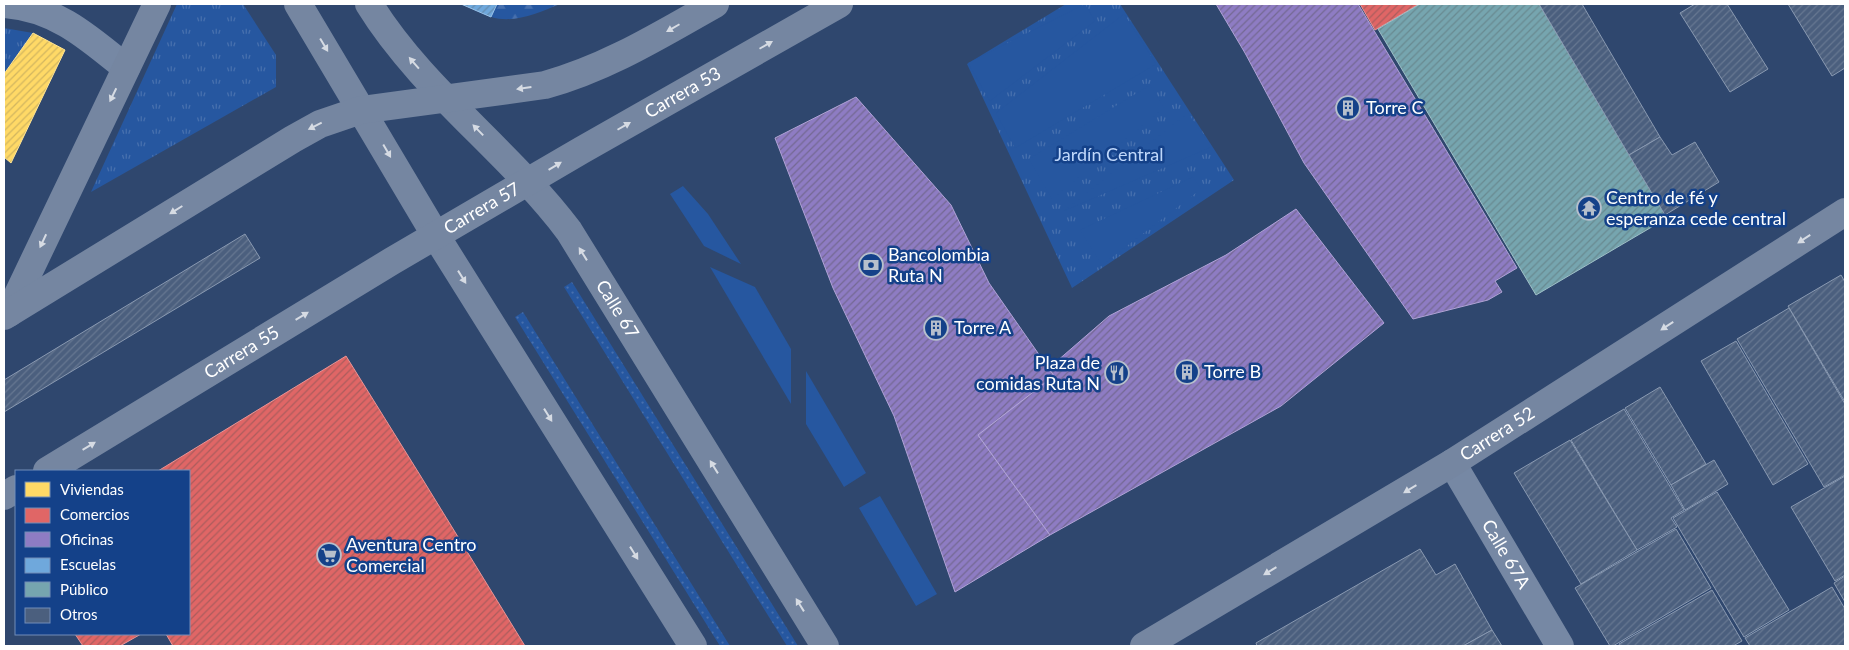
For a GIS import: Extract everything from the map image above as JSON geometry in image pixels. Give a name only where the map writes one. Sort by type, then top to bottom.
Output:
[{"type":"main road","points":[[6,314],[157,4]]},
{"type":"main road","points":[[298,4],[436,236],[693,646]]},
{"type":"main road","name":"Calle 67","points":[[369,4],[404,52],[528,182],[569,231],[825,646]]},
{"type":"main road","points":[[6,314],[293,138],[320,124],[361,110],[545,85],[571,78],[637,49],[715,4]]},
{"type":"main road","name":"Carrera 53","points":[[528,182],[839,4]]},
{"type":"main road","name":"Carrera 57","points":[[436,236],[528,182]]},
{"type":"main road","name":"Carrera 52","points":[[1144,646],[1452,464],[1845,212]]},
{"type":"main road","name":"Carrera 55","points":[[49,470],[436,236]]},
{"type":"main road","points":[[4,496],[15,490]]},
{"type":"street","points":[[5,4],[40,10],[58,18],[88,37],[126,68]]},
{"type":"street","name":"Calle 67A","points":[[1452,464],[1560,646]]},
{"type":"green space","points":[[177,4],[243,4],[276,55],[276,87],[91,192]]},
{"type":"green space","points":[[461,4],[560,4],[526,16],[500,19]]},
{"type":"green space","name":"Jardín Central","points":[[1066,4],[1120,4],[1234,180],[1072,288],[967,64]]},
{"type":"green space","points":[[1085,4],[1095,21],[990,101],[968,63]]},
{"type":"green space","points":[[1124,14],[1156,64],[1015,148],[996,113]]},
{"type":"green space","points":[[4,28],[33,33],[4,74]]},
{"type":"green space","points":[[1150,85],[1164,108],[1052,199],[1029,159]]},
{"type":"green space","points":[[1188,113],[1211,147],[1064,211]]},
{"type":"green space","points":[[1193,177],[1201,189],[1102,265],[1080,230]]},
{"type":"green space","points":[[683,186],[708,214],[741,264],[704,246],[670,194]]},
{"type":"green space","points":[[710,267],[755,287],[791,349],[791,404]]},
{"type":"green space","points":[[572,282],[798,646],[787,646],[564,287]]},
{"type":"green space","points":[[523,312],[730,646],[720,646],[515,317]]},
{"type":"green space","points":[[806,371],[866,473],[844,487],[806,424]]},
{"type":"green space","points":[[880,496],[937,594],[916,606],[859,508]]},
{"type":"building: Viviendas","points":[[33,33],[65,50],[11,163],[4,157],[4,74]]},
{"type":"building: Comercios","points":[[1360,4],[1419,4],[1375,30]]},
{"type":"building: Comercios","name":"Aventura Centro Comercial","points":[[346,356],[525,646],[173,646],[167,635],[190,635],[190,470],[160,470]]},
{"type":"building: Comercios","points":[[76,635],[139,635],[120,646],[83,646]]},
{"type":"building: Oficinas","name":"Torre C","points":[[1216,4],[1358,4],[1517,268],[1495,281],[1502,292],[1488,300],[1413,319],[1304,163],[1245,53]]},
{"type":"building: Oficinas","name":"Torre A","points":[[856,97],[951,205],[989,283],[1054,376],[978,435],[1050,535],[955,592],[894,416],[833,288],[775,138]]},
{"type":"building: Oficinas","name":"Torre B","points":[[1296,209],[1384,323],[1281,406],[1050,535],[978,435],[1054,376],[1049,368],[1109,316],[1226,255]]},
{"type":"building: Escuelas","points":[[461,4],[497,4],[491,17]]},
{"type":"building: Público","points":[[1420,4],[1539,4],[1667,218],[1536,295],[1378,29]]},
{"type":"building: Otros","points":[[1539,4],[1582,4],[1660,137],[1629,155]]},
{"type":"building: Otros","points":[[1695,4],[1727,4],[1768,69],[1730,92],[1680,13]]},
{"type":"building: Otros","points":[[1788,4],[1845,4],[1845,68],[1832,76]]},
{"type":"building: Otros","points":[[1660,137],[1672,155],[1695,142],[1719,182],[1665,215],[1629,155]]},
{"type":"building: Otros","points":[[245,234],[260,258],[4,412],[4,380]]},
{"type":"building: Otros","points":[[1841,275],[1845,282],[1845,402],[1788,306]]},
{"type":"building: Otros","points":[[1789,308],[1845,404],[1845,475],[1824,487],[1737,339]]},
{"type":"building: Otros","points":[[1736,341],[1808,464],[1773,485],[1701,361]]},
{"type":"building: Otros","points":[[1660,387],[1706,464],[1671,485],[1625,408]]},
{"type":"building: Otros","points":[[1624,409],[1684,510],[1671,518],[1677,527],[1637,550],[1571,440]]},
{"type":"building: Otros","points":[[1570,440],[1637,550],[1581,584],[1514,473]]},
{"type":"building: Otros","points":[[1714,460],[1728,484],[1685,510],[1671,485]]},
{"type":"building: Otros","points":[[1845,476],[1845,575],[1835,581],[1791,507]]},
{"type":"building: Otros","points":[[1717,492],[1789,610],[1744,637],[1673,518]]},
{"type":"building: Otros","points":[[1676,529],[1711,588],[1610,646],[1575,588]]},
{"type":"building: Otros","points":[[1420,549],[1436,575],[1455,564],[1492,630],[1463,646],[1257,646],[1256,643]]},
{"type":"building: Otros","points":[[1845,576],[1845,602],[1834,583]]},
{"type":"building: Otros","points":[[1832,587],[1845,609],[1845,646],[1750,646],[1745,638]]},
{"type":"building: Otros","points":[[1712,590],[1742,641],[1733,646],[1620,646],[1619,644]]},
{"type":"building: Otros","points":[[1492,630],[1502,646],[1463,646]]},
{"type":"place","name":"Torre C","points":[[1348,108]]},
{"type":"place","name":"Centro de fé y esperanza cede central","points":[[1589,208]]},
{"type":"place","name":"Bancolombia Ruta N","points":[[871,265]]},
{"type":"place","name":"Torre A","points":[[936,328]]},
{"type":"place","name":"Torre B","points":[[1187,372]]},
{"type":"place","name":"Plaza de comidas Ruta N","points":[[1117,373]]},
{"type":"place","name":"Aventura Centro Comercial","points":[[329,555]]}]
